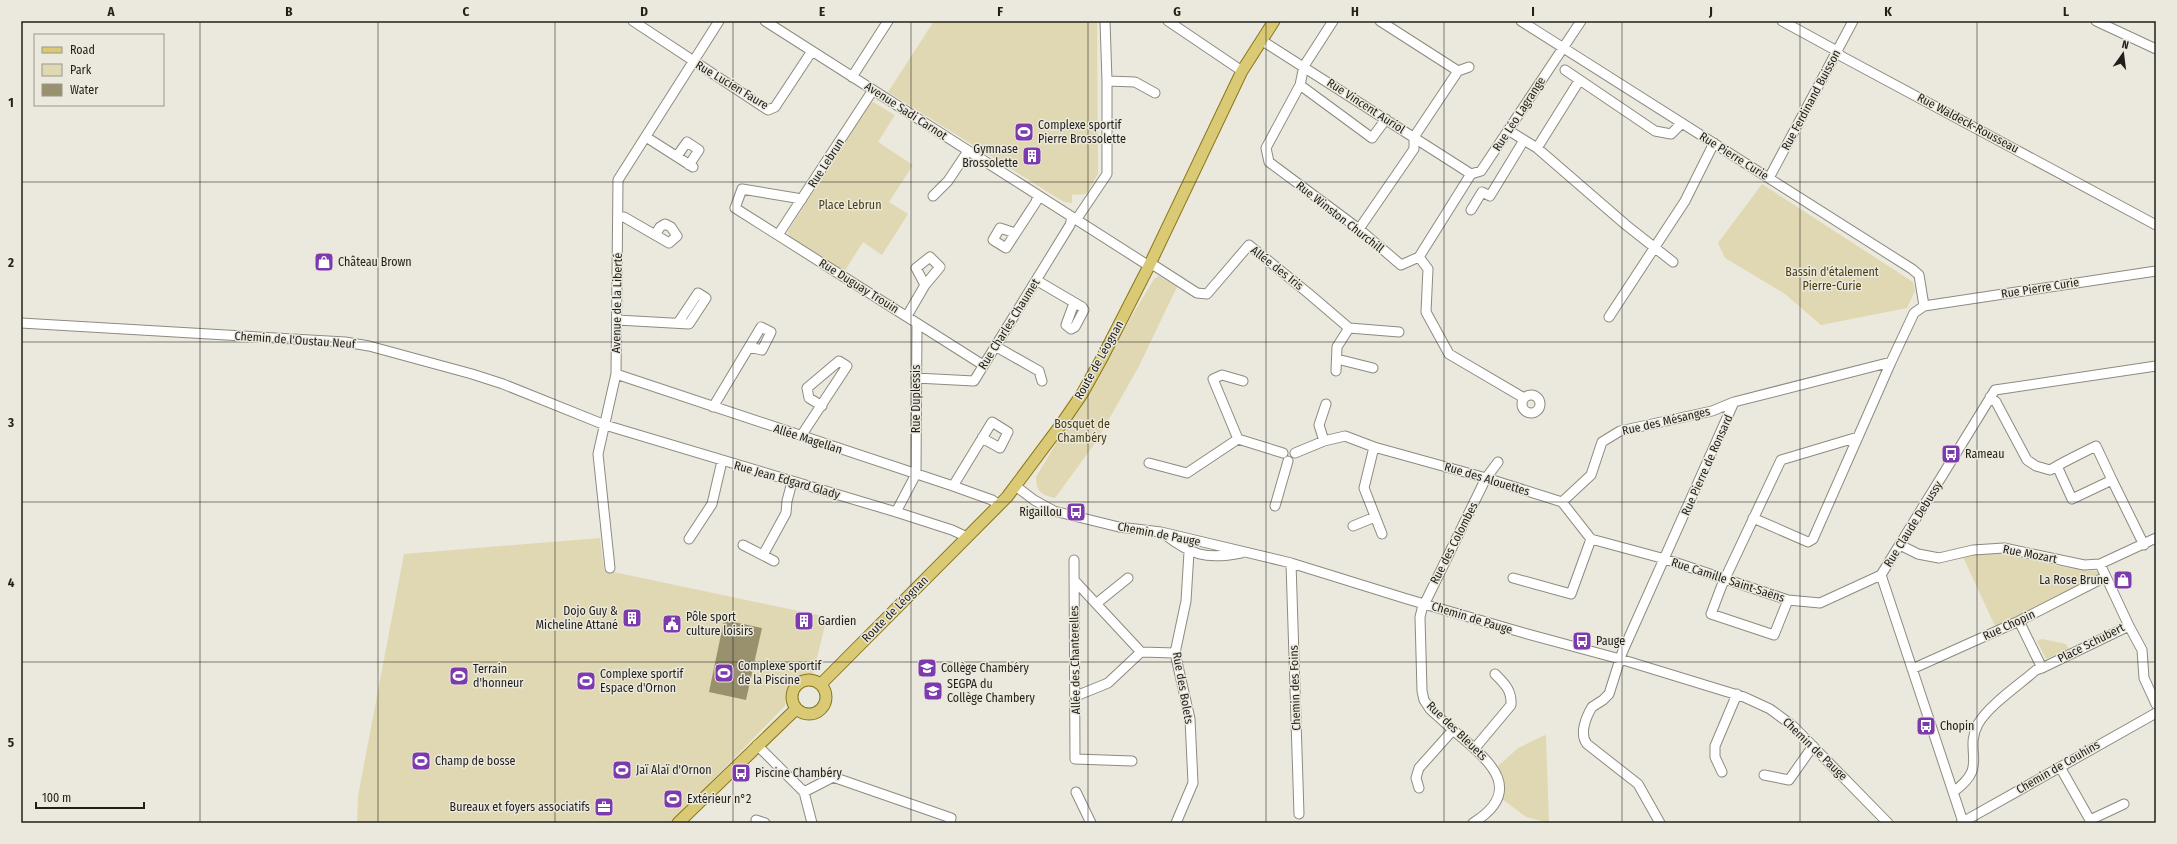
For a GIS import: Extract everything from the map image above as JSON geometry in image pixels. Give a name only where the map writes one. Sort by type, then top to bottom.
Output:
[{"type":"main road","name":"Route de Léognan","points":[[821,684],[1017,487],[1082,394],[1149,266],[1242,71],[1260,40],[1274,21]]},
{"type":"main road","points":[[807,680],[821,684],[826,694],[824,705],[817,713],[806,714],[796,709],[792,699],[792,693],[798,684],[807,680]]},
{"type":"main road","points":[[678,823],[757,745],[796,709]]},
{"type":"street","name":"Rue Lucien Faure","points":[[633,21],[764,107],[772,110],[812,51]]},
{"type":"street","points":[[677,156],[687,142],[699,150],[691,166],[646,137],[719,21]]},
{"type":"street","name":"Avenue Sadi Carnot","points":[[765,21],[1149,266]]},
{"type":"street","points":[[852,77],[888,21]]},
{"type":"street","name":"Rue Charles Chaumet","points":[[916,378],[974,381],[1074,218],[1106,174],[1107,81],[1105,21]]},
{"type":"street","points":[[1168,21],[1242,71]]},
{"type":"street","points":[[1304,66],[1333,21]]},
{"type":"street","points":[[1380,21],[1458,71]]},
{"type":"street","name":"Rue Pierre Curie","points":[[1521,21],[1912,269],[1919,275],[1922,283],[1924,306]]},
{"type":"street","name":"Rue Léo Lagrange","points":[[1470,174],[1481,171],[1581,21]]},
{"type":"street","name":"Rue Waldeck-Rousseau","points":[[1782,21],[1837,51],[1841,56],[2156,225]]},
{"type":"street","name":"Rue Ferdinand Buisson","points":[[1769,178],[1853,21]]},
{"type":"street","points":[[2096,21],[2156,49]]},
{"type":"street","name":"Rue Vincent Auriol","points":[[1260,40],[1304,66],[1470,174]]},
{"type":"street","name":"Rue Winston Churchill","points":[[1304,66],[1300,85],[1266,148],[1269,162],[1359,229],[1402,265],[1419,257]]},
{"type":"street","points":[[1359,229],[1414,149],[1414,137],[1458,71],[1469,66]]},
{"type":"street","points":[[1565,70],[1579,81],[1655,131],[1671,134],[1682,123]]},
{"type":"street","points":[[1107,81],[1135,82],[1155,93]]},
{"type":"street","points":[[1537,148],[1579,81]]},
{"type":"street","points":[[1300,85],[1372,138],[1386,119]]},
{"type":"street","name":"Rue Lebrun","points":[[778,235],[873,90]]},
{"type":"street","points":[[1508,130],[1537,148],[1673,262]]},
{"type":"street","name":"Avenue de la Liberté","points":[[610,568],[598,454],[616,374],[618,180],[646,137]]},
{"type":"street","points":[[1471,210],[1482,192],[1490,196],[1524,140]]},
{"type":"street","points":[[1609,317],[1685,201],[1714,143]]},
{"type":"street","points":[[933,196],[948,181],[968,151]]},
{"type":"street","points":[[1470,174],[1419,257],[1428,269],[1426,312],[1449,354],[1524,398]]},
{"type":"street","name":"Rue Duguay Trouin","points":[[802,199],[742,188],[734,208],[983,365]]},
{"type":"street","points":[[1015,233],[1036,202],[1038,195]]},
{"type":"street","points":[[618,217],[624,217],[655,236]]},
{"type":"street","name":"Allée des Iris","points":[[1149,266],[1155,266],[1197,293],[1207,294],[1249,245],[1308,292],[1349,328]]},
{"type":"street","name":"Rue Pierre Curie","points":[[1891,362],[1914,313],[1924,306],[2156,271]]},
{"type":"street","points":[[1036,280],[1074,303]]},
{"type":"street","points":[[907,316],[925,285]]},
{"type":"street","points":[[617,320],[678,323]]},
{"type":"street","name":"Chemin de l'Oustau Neuf","points":[[21,324],[345,342],[369,346],[484,378],[605,425]]},
{"type":"street","name":"Rue Duplessis","points":[[916,474],[917,324]]},
{"type":"street","points":[[1336,371],[1337,348],[1349,328],[1399,332]]},
{"type":"street","points":[[996,346],[1038,371],[1042,381]]},
{"type":"street","points":[[713,407],[749,347]]},
{"type":"street","points":[[1337,359],[1373,368]]},
{"type":"street","points":[[801,436],[822,406],[847,366],[839,361],[807,388],[809,398],[822,406]]},
{"type":"street","points":[[1753,518],[1808,542],[1812,539],[1891,362]]},
{"type":"street","name":"Rue Pierre de Ronsard","points":[[1660,823],[1638,784],[1587,744],[1583,737],[1591,708],[1609,694],[1620,659],[1734,402],[1891,362]]},
{"type":"street","name":"Rue Claude Debussy","points":[[1962,822],[1881,575],[1995,390],[2156,366]]},
{"type":"street","name":"Allée Magellan","points":[[616,374],[953,486],[992,500],[999,505]]},
{"type":"street","points":[[1238,439],[1213,379],[1222,375],[1243,381]]},
{"type":"street","points":[[1990,398],[1996,402],[2027,460],[2036,466],[2050,470],[2096,446],[2144,545]]},
{"type":"street","name":"Rue des Mésanges","points":[[1562,502],[1591,475],[1602,442],[1620,431],[1712,411],[1734,402]]},
{"type":"street","points":[[1324,441],[1319,425],[1326,404]]},
{"type":"street","name":"Rue Jean Edgard Glady","points":[[605,425],[896,512],[952,530],[967,537]]},
{"type":"street","name":"Rue des Alouettes","points":[[1295,452],[1324,441],[1345,436],[1374,447],[1486,478],[1562,502]]},
{"type":"street","points":[[1788,600],[1774,636],[1711,614],[1753,518],[1781,460],[1858,436]]},
{"type":"street","points":[[953,486],[982,438]]},
{"type":"street","points":[[1149,463],[1187,473],[1238,439],[1283,452],[1289,448],[1295,452],[1295,457],[1292,461],[1288,461]]},
{"type":"street","points":[[1374,447],[1364,488],[1382,534]]},
{"type":"street","points":[[1283,452],[1285,460],[1288,461]]},
{"type":"street","points":[[689,539],[712,504],[722,461]]},
{"type":"street","points":[[1275,506],[1288,461]]},
{"type":"street","name":"Rue des Colombes","points":[[1424,604],[1486,478],[1498,462]]},
{"type":"street","points":[[2057,466],[2072,499],[2112,480]]},
{"type":"street","points":[[896,512],[916,474]]},
{"type":"street","points":[[763,555],[786,513],[786,500],[792,482]]},
{"type":"street","name":"Chemin de Pauge","points":[[1017,487],[1034,500],[1059,512],[1119,527],[1161,532],[1291,563],[1424,604],[1620,659],[1737,694],[1778,714],[1813,746],[1888,823]]},
{"type":"street","points":[[1562,502],[1590,539],[1665,559]]},
{"type":"street","points":[[1353,526],[1375,517]]},
{"type":"street","points":[[1161,532],[1189,552],[1219,557],[1245,552]]},
{"type":"street","name":"Rue Mozart","points":[[1900,545],[1918,554],[1939,558],[1973,550],[2004,548],[2084,565],[2100,564],[2144,545],[2156,538]]},
{"type":"street","points":[[1513,578],[1571,594],[1590,539]]},
{"type":"street","points":[[743,545],[774,560]]},
{"type":"street","name":"Rue des Bolets","points":[[1176,823],[1193,783],[1190,719],[1175,653],[1186,601],[1189,552]]},
{"type":"street","name":"Rue Camille Saint-Saëns","points":[[1665,559],[1788,600],[1820,603],[1881,575]]},
{"type":"street","name":"Allée des Chanterelles","points":[[1074,560],[1076,696],[1075,759],[1132,761]]},
{"type":"street","name":"Chemin des Foins","points":[[1291,563],[1299,814]]},
{"type":"street","name":"Place Schubert","points":[[1953,792],[1971,777],[1974,768],[1973,738],[1978,725],[1985,715],[2036,670],[2129,626],[2100,564]]},
{"type":"street","name":"Rue Chopin","points":[[1912,669],[2018,621],[2105,577]]},
{"type":"street","points":[[1097,603],[1128,578]]},
{"type":"street","points":[[1074,580],[1141,652]]},
{"type":"street","name":"Rue des Bleuets","points":[[1424,604],[1420,617],[1423,696],[1430,709],[1475,748],[1493,767],[1498,782],[1498,789],[1492,807],[1484,816],[1473,823]]},
{"type":"street","points":[[2018,621],[2042,668]]},
{"type":"street","points":[[2129,626],[2142,650],[2144,678],[2156,704]]},
{"type":"street","points":[[1076,696],[1108,683],[1141,652],[1175,653]]},
{"type":"street","points":[[1475,748],[1511,705],[1510,694],[1507,687],[1495,674]]},
{"type":"street","points":[[1722,772],[1715,757],[1715,746],[1737,694]]},
{"type":"street","name":"Chemin de Couhins","points":[[1962,822],[2156,713]]},
{"type":"street","points":[[1420,788],[1416,778],[1419,768],[1453,730]]},
{"type":"street","points":[[757,745],[804,792],[812,823]]},
{"type":"street","points":[[1764,775],[1788,780],[1813,746]]},
{"type":"street","points":[[2060,767],[2090,820],[2124,804]]},
{"type":"street","points":[[804,792],[832,777],[952,818],[950,823]]},
{"type":"street","points":[[1076,792],[1091,823]]},
{"type":"green space","name":"Complexe sportif Pierre Brossolette","points":[[934,21],[1097,21],[1098,174],[1086,194],[1072,195],[1072,203],[1064,202],[888,92]]},
{"type":"green space","name":"Place Lebrun","points":[[873,102],[895,115],[878,142],[913,165],[889,202],[908,214],[882,255],[863,242],[844,272],[789,238],[788,231],[869,105]]},
{"type":"green space","name":"Bassin d'étalement Pierre-Curie","points":[[1762,184],[1913,282],[1915,291],[1907,308],[1821,325],[1785,294],[1725,258],[1718,243]]},
{"type":"green space","name":"Bosquet de Chambéry","points":[[1159,276],[1177,287],[1138,368],[1096,442],[1055,498],[1043,494],[1037,486],[1036,477],[1154,279]]},
{"type":"green space","name":"Complexe sportif Espace d'Ornon","points":[[600,538],[604,570],[827,617],[813,674],[795,679],[787,692],[785,706],[671,823],[357,823],[358,796],[404,554]]},
{"type":"green space","points":[[1985,553],[2013,556],[2068,568],[2097,571],[2101,578],[1995,626],[1963,557]]},
{"type":"green space","points":[[2042,639],[2066,644],[2069,649],[2046,659],[2037,641]]},
{"type":"green space","points":[[1545,735],[1549,823],[1526,817],[1502,799],[1503,779],[1498,766],[1518,748]]},
{"type":"water","points":[[724,620],[762,628],[746,700],[709,692]]},
{"type":"place","name":"Complexe sportif Pierre Brossolette","points":[[1024,132]]},
{"type":"place","name":"Gymnase Brossolette","points":[[1032,156]]},
{"type":"place","name":"Château Brown","points":[[324,262]]},
{"type":"place","name":"Rameau","points":[[1951,454]]},
{"type":"place","name":"Rigaillou","points":[[1076,512]]},
{"type":"place","name":"La Rose Brune","points":[[2123,580]]},
{"type":"place","name":"Dojo Guy & Micheline Attané","points":[[632,618]]},
{"type":"place","name":"Gardien","points":[[804,621]]},
{"type":"place","name":"Pôle sport culture loisirs","points":[[672,624]]},
{"type":"place","name":"Pauge","points":[[1582,641]]},
{"type":"place","name":"Collège Chambéry","points":[[927,668]]},
{"type":"place","name":"Complexe sportif de la Piscine","points":[[724,673]]},
{"type":"place","name":"Terrain d'honneur","points":[[459,676]]},
{"type":"place","name":"Complexe sportif Espace d'Ornon","points":[[586,681]]},
{"type":"place","name":"SEGPA du Collège Chambery","points":[[933,691]]},
{"type":"place","name":"Chopin","points":[[1926,726]]},
{"type":"place","name":"Champ de bosse","points":[[421,761]]},
{"type":"place","name":"Jaï Alaï d'Ornon","points":[[622,770]]},
{"type":"place","name":"Piscine Chambéry","points":[[741,773]]},
{"type":"place","name":"Extérieur n°2","points":[[673,799]]},
{"type":"place","name":"Bureaux et foyers associatifs","points":[[604,807]]}]
